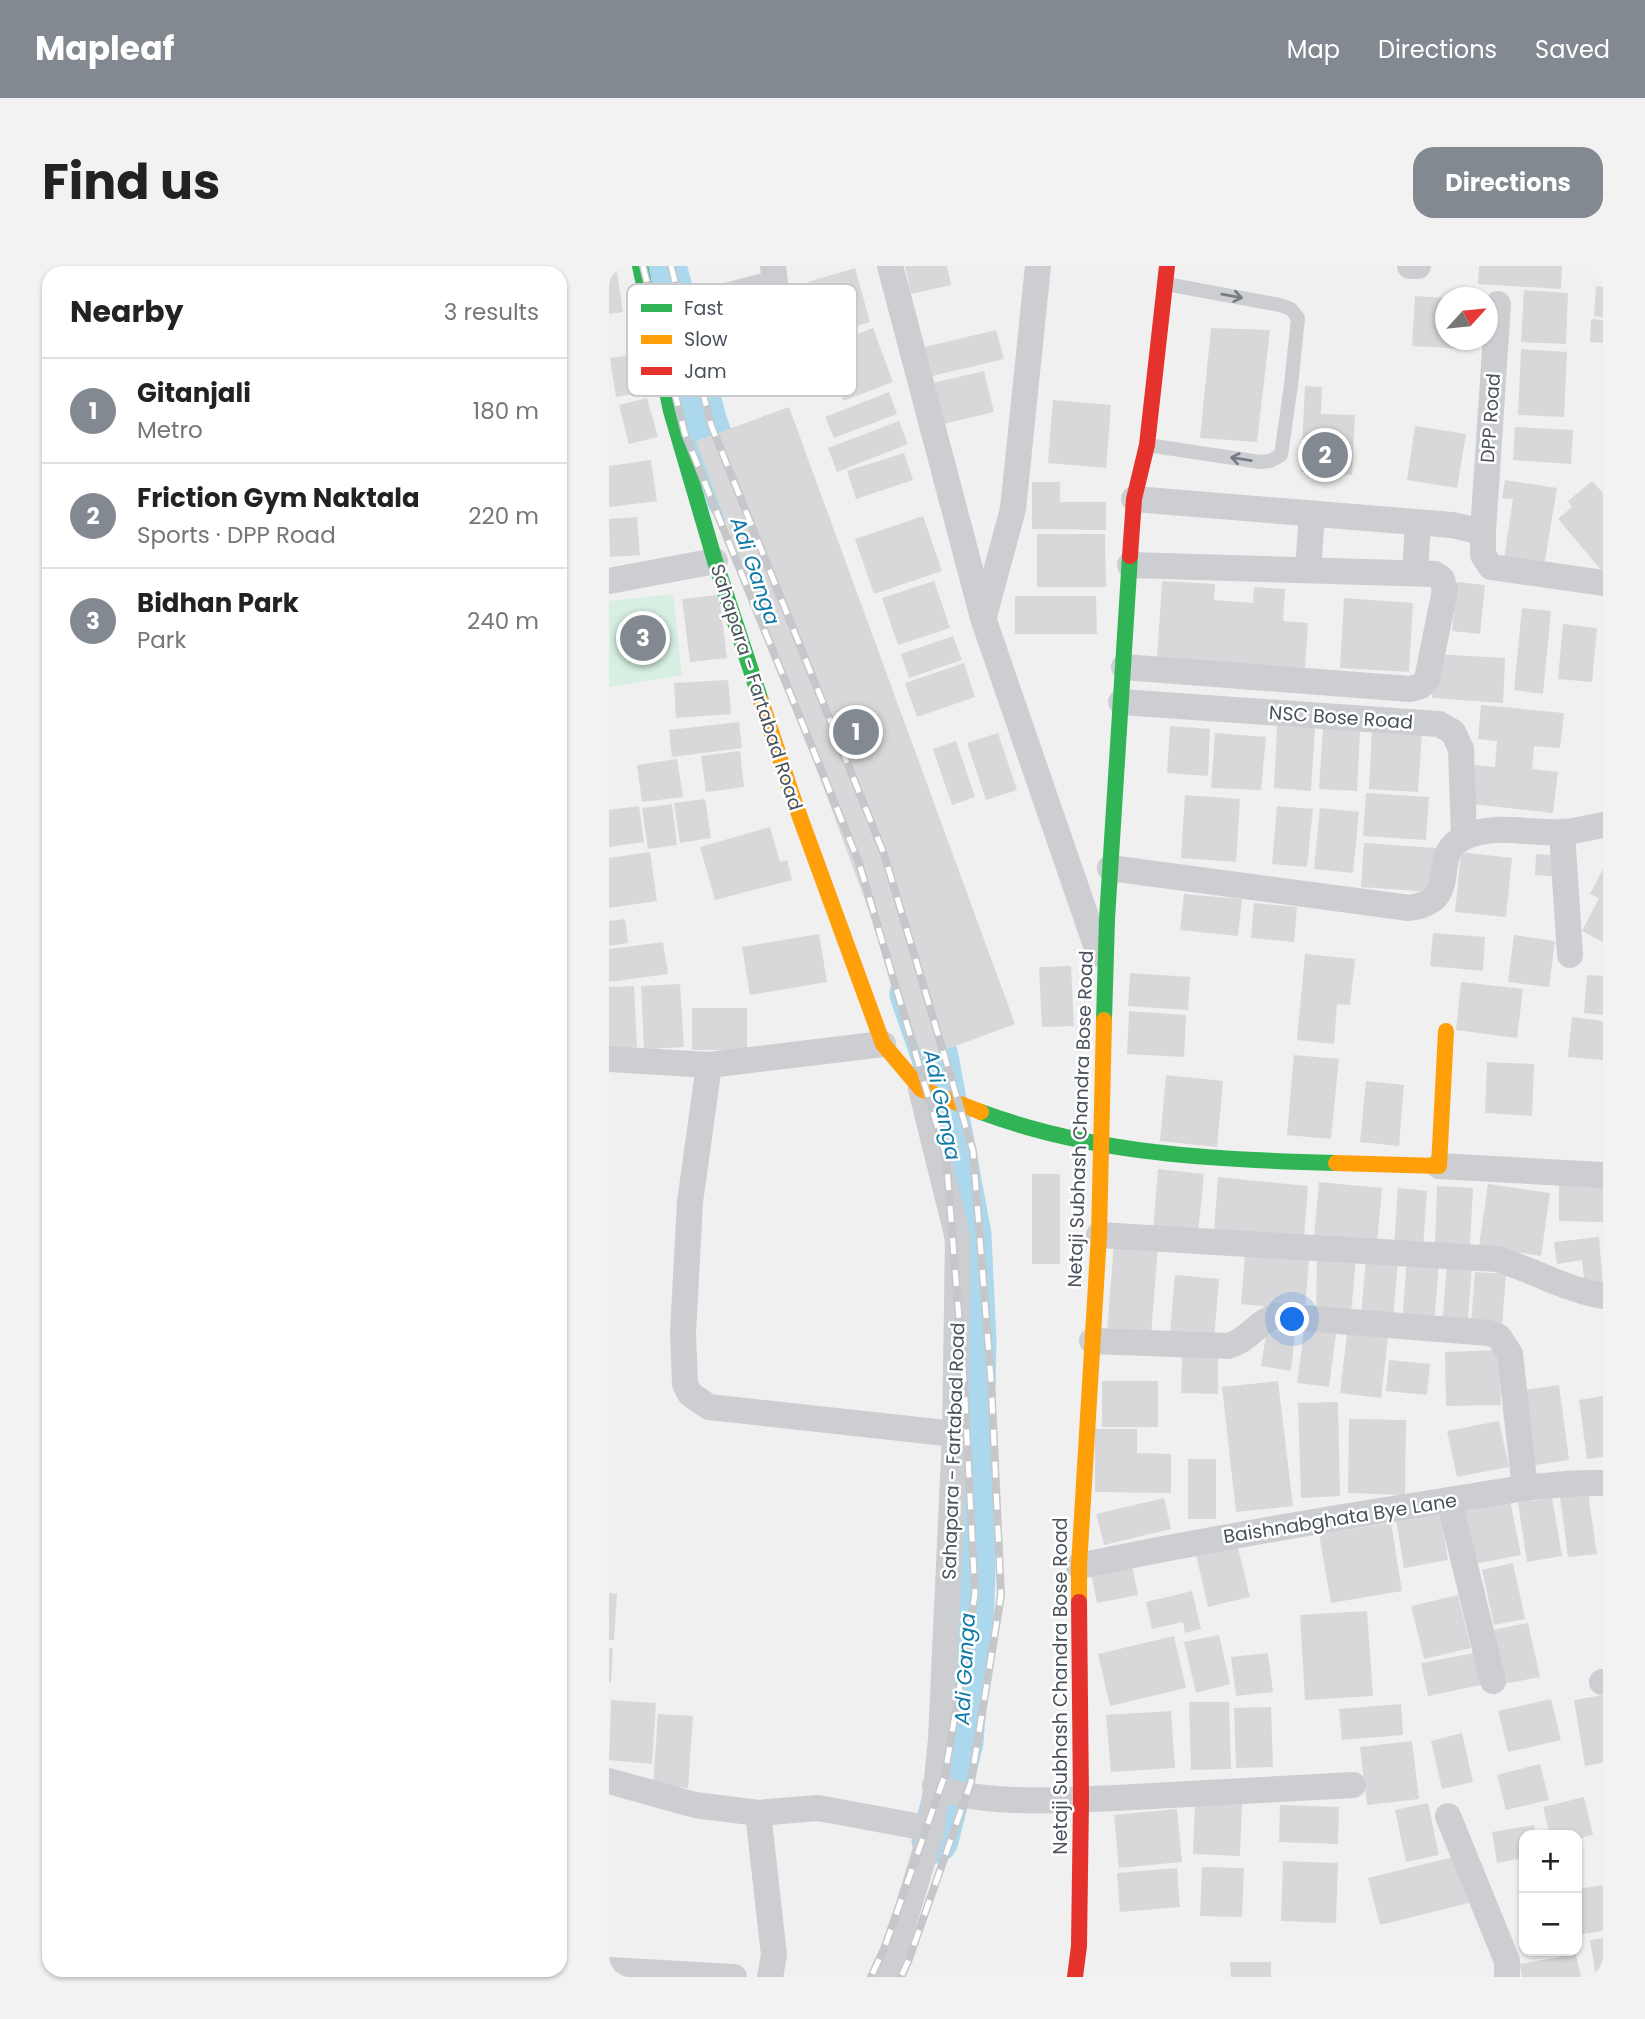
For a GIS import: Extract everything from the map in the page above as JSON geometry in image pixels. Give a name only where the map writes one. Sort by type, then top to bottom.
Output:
[{"type":"main road","name":"Sahapara - Fartabad Road","points":[[640,266],[650,284]]},
{"type":"main road","name":"Netaji Subhash Chandra Bose Road","points":[[1075,1977],[1079,1946],[1081,1799],[1079,1566],[1099,1235],[1105,972],[1134,499],[1147,445],[1167,266]]},
{"type":"main road","name":"Sahapara - Fartabad Road","points":[[670,396],[671,411],[715,561],[793,798],[883,1044],[924,1090]]},
{"type":"main road","points":[[924,1090],[1019,1126],[1102,1146],[1242,1161],[1439,1166],[1445,1031]]},
{"type":"street","points":[[773,266],[775,284]]},
{"type":"street","points":[[890,266],[983,618],[1105,972]]},
{"type":"street","points":[[983,618],[1013,509],[1038,266]]},
{"type":"street","points":[[1410,266],[1418,266]]},
{"type":"street","name":"DPP Road","points":[[1494,350],[1483,555],[1491,567],[1603,583]]},
{"type":"street","points":[[1134,499],[1452,525],[1483,532]]},
{"type":"street","points":[[1308,570],[1312,514]]},
{"type":"street","points":[[1415,573],[1418,523]]},
{"type":"street","points":[[609,581],[715,561]]},
{"type":"street","points":[[1123,667],[1410,689],[1421,687],[1426,679],[1445,590],[1443,579],[1435,574],[1130,565]]},
{"type":"street","name":"NSC Bose Road","points":[[1121,702],[1439,724],[1453,732],[1461,749],[1464,837]]},
{"type":"street","points":[[1111,868],[1409,908],[1427,906],[1439,896],[1449,849],[1464,837],[1493,830],[1562,832],[1603,825]]},
{"type":"street","points":[[1562,832],[1570,955]]},
{"type":"street","points":[[609,1059],[709,1065],[883,1044]]},
{"type":"street","points":[[709,1065],[689,1202],[683,1333],[685,1384],[690,1394],[709,1407],[955,1434]]},
{"type":"street","name":"Sahapara - Fartabad Road","points":[[883,1977],[898,1941],[932,1829],[941,1739],[955,1434],[958,1239],[924,1090]]},
{"type":"street","points":[[1439,1166],[1603,1175]]},
{"type":"street","points":[[1099,1235],[1497,1259],[1578,1292],[1603,1296]]},
{"type":"street","points":[[1092,1341],[1228,1346],[1244,1339],[1261,1323],[1276,1316],[1489,1333],[1499,1337],[1510,1354],[1525,1489]]},
{"type":"street","name":"Baishnabghata Bye Lane","points":[[1079,1566],[1216,1537],[1449,1500],[1525,1489],[1603,1483]]},
{"type":"street","points":[[1449,1500],[1493,1681]]},
{"type":"street","points":[[609,1781],[695,1805],[758,1813],[818,1808],[932,1829]]},
{"type":"street","points":[[935,1786],[958,1796],[1032,1800],[1353,1785]]},
{"type":"street","points":[[758,1813],[774,1955],[770,1977]]},
{"type":"street","points":[[1448,1816],[1507,1961],[1507,1977]]},
{"type":"street","points":[[609,1969],[734,1977]]},
{"type":"lane","points":[[1147,445],[1260,462],[1270,461],[1280,455],[1291,385],[1298,318],[1291,309],[1164,284]]},
{"type":"green space","points":[[673,594],[682,675],[609,687],[609,601]]},
{"type":"building","points":[[609,266],[616,266],[623,312],[609,314]]},
{"type":"building","points":[[905,266],[947,266],[951,285],[911,294]]},
{"type":"building","points":[[1479,266],[1562,266],[1561,289],[1478,284]]},
{"type":"building","points":[[855,268],[870,322],[857,326],[857,284],[808,282]]},
{"type":"building","points":[[1596,286],[1603,287],[1603,317],[1594,316]]},
{"type":"building","points":[[1524,290],[1568,293],[1566,344],[1521,342]]},
{"type":"building","points":[[1415,296],[1435,297],[1435,347],[1412,346]]},
{"type":"building","points":[[1591,319],[1603,320],[1603,343],[1590,342]]},
{"type":"building","points":[[873,328],[893,382],[857,396],[857,334]]},
{"type":"building","points":[[1211,328],[1270,330],[1257,442],[1200,438]]},
{"type":"building","points":[[996,330],[1004,359],[928,377],[921,348]]},
{"type":"building","points":[[1521,349],[1567,352],[1564,417],[1518,415]]},
{"type":"building","points":[[627,355],[627,395],[616,397],[610,358]]},
{"type":"building","points":[[984,371],[994,412],[943,424],[933,383]]},
{"type":"building","points":[[1305,386],[1322,387],[1321,414],[1355,415],[1352,475],[1301,472]]},
{"type":"building","points":[[889,392],[897,414],[834,438],[825,417]]},
{"type":"building","points":[[841,396],[856,396],[843,401]]},
{"type":"building","points":[[647,398],[658,437],[629,444],[619,405]]},
{"type":"building","points":[[1053,400],[1111,405],[1106,468],[1048,463]]},
{"type":"building","points":[[789,407],[1015,1024],[923,1058],[696,441]]},
{"type":"building","points":[[899,421],[908,444],[837,472],[828,448]]},
{"type":"building","points":[[1415,426],[1466,434],[1457,488],[1407,480]]},
{"type":"building","points":[[1515,427],[1573,430],[1571,464],[1513,460]]},
{"type":"building","points":[[904,453],[913,480],[856,499],[847,471]]},
{"type":"building","points":[[651,460],[657,501],[609,507],[609,466]]},
{"type":"building","points":[[1505,480],[1557,488],[1544,566],[1504,559],[1513,499],[1502,498]]},
{"type":"building","points":[[1592,481],[1603,493],[1603,572],[1558,519],[1572,507],[1568,501]]},
{"type":"building","points":[[1032,482],[1060,482],[1060,502],[1106,502],[1106,530],[1032,529]]},
{"type":"building","points":[[923,516],[942,571],[874,594],[855,539]]},
{"type":"building","points":[[637,517],[640,555],[610,557],[609,519]]},
{"type":"building","points":[[1037,534],[1105,534],[1106,587],[1037,587]]},
{"type":"building","points":[[934,581],[950,628],[898,645],[882,598]]},
{"type":"building","points":[[1162,581],[1215,584],[1214,600],[1253,603],[1254,587],[1285,589],[1283,621],[1308,623],[1305,668],[1157,659]]},
{"type":"building","points":[[1457,582],[1485,585],[1480,634],[1452,631]]},
{"type":"building","points":[[719,595],[727,658],[690,662],[682,599]]},
{"type":"building","points":[[1015,596],[1096,596],[1097,634],[1015,634]]},
{"type":"building","points":[[1344,598],[1413,603],[1409,672],[1340,668]]},
{"type":"building","points":[[1522,608],[1551,611],[1543,694],[1514,690]]},
{"type":"building","points":[[1563,624],[1597,628],[1592,682],[1558,679]]},
{"type":"building","points":[[953,636],[962,660],[909,678],[901,654]]},
{"type":"building","points":[[1435,654],[1505,658],[1503,703],[1432,698]]},
{"type":"building","points":[[964,663],[975,697],[917,717],[905,683]]},
{"type":"building","points":[[728,680],[731,714],[676,718],[674,683]]},
{"type":"building","points":[[1481,705],[1564,713],[1560,748],[1534,746],[1532,769],[1558,772],[1553,813],[1471,804],[1475,765],[1495,767],[1497,741],[1478,739]]},
{"type":"building","points":[[739,722],[742,748],[672,757],[669,730]]},
{"type":"building","points":[[1170,726],[1210,729],[1208,776],[1167,773]]},
{"type":"building","points":[[1277,726],[1315,728],[1311,791],[1274,788]]},
{"type":"building","points":[[1323,728],[1360,730],[1357,791],[1319,789]]},
{"type":"building","points":[[1372,729],[1422,733],[1418,792],[1369,789]]},
{"type":"building","points":[[998,733],[1017,790],[986,800],[967,743]]},
{"type":"building","points":[[1215,733],[1266,737],[1261,790],[1211,788]]},
{"type":"building","points":[[956,741],[975,797],[952,805],[933,749]]},
{"type":"building","points":[[740,751],[744,787],[706,792],[701,756]]},
{"type":"building","points":[[677,759],[683,797],[642,802],[637,765]]},
{"type":"building","points":[[1366,793],[1429,797],[1426,840],[1363,836]]},
{"type":"building","points":[[1185,795],[1240,799],[1236,862],[1181,858]]},
{"type":"building","points":[[705,799],[711,838],[680,843],[674,803]]},
{"type":"building","points":[[672,804],[677,845],[648,849],[642,808]]},
{"type":"building","points":[[639,806],[644,842],[609,847],[609,810]]},
{"type":"building","points":[[1277,806],[1313,809],[1307,867],[1272,864]]},
{"type":"building","points":[[1320,808],[1359,812],[1353,873],[1314,869]]},
{"type":"building","points":[[770,827],[780,862],[787,860],[792,880],[715,900],[700,847]]},
{"type":"building","points":[[1364,843],[1436,848],[1433,892],[1361,887]]},
{"type":"building","points":[[650,852],[657,901],[609,908],[609,858]]},
{"type":"building","points":[[1461,852],[1512,858],[1506,917],[1455,912]]},
{"type":"building","points":[[1536,854],[1560,856],[1559,877],[1535,875]]},
{"type":"building","points":[[1603,869],[1603,942],[1582,931],[1599,898],[1590,894]]},
{"type":"building","points":[[1184,894],[1242,899],[1238,936],[1180,930]]},
{"type":"building","points":[[1254,903],[1297,907],[1294,942],[1251,938]]},
{"type":"building","points":[[625,919],[628,943],[609,946],[609,921]]},
{"type":"building","points":[[1433,933],[1485,937],[1483,971],[1430,966]]},
{"type":"building","points":[[819,934],[827,982],[750,995],[742,947]]},
{"type":"building","points":[[1514,935],[1555,941],[1549,987],[1508,982]]},
{"type":"building","points":[[663,942],[668,974],[609,982],[609,949]]},
{"type":"building","points":[[1305,954],[1355,959],[1350,1005],[1337,1004],[1334,1044],[1297,1040]]},
{"type":"building","points":[[1071,966],[1074,1026],[1042,1027],[1039,967]]},
{"type":"building","points":[[1130,973],[1190,977],[1188,1010],[1128,1006]]},
{"type":"building","points":[[1587,975],[1603,976],[1603,1015],[1584,1013]]},
{"type":"building","points":[[1461,982],[1523,989],[1517,1038],[1456,1030]]},
{"type":"building","points":[[680,984],[684,1047],[644,1049],[641,986]]},
{"type":"building","points":[[634,986],[637,1047],[609,1048],[609,987]]},
{"type":"building","points":[[692,1008],[747,1008],[747,1050],[692,1050]]},
{"type":"building","points":[[1129,1011],[1186,1015],[1184,1057],[1127,1054]]},
{"type":"building","points":[[1572,1017],[1603,1021],[1603,1060],[1568,1057]]},
{"type":"building","points":[[1294,1055],[1339,1059],[1331,1139],[1287,1135]]},
{"type":"building","points":[[1487,1062],[1534,1064],[1532,1116],[1485,1113]]},
{"type":"building","points":[[1166,1075],[1223,1081],[1217,1147],[1160,1141]]},
{"type":"building","points":[[1366,1081],[1404,1085],[1399,1146],[1360,1142]]},
{"type":"building","points":[[1158,1169],[1204,1174],[1198,1234],[1153,1230]]},
{"type":"building","points":[[1032,1174],[1060,1174],[1060,1264],[1032,1264]]},
{"type":"building","points":[[1218,1177],[1308,1186],[1304,1239],[1214,1230]]},
{"type":"building","points":[[1559,1179],[1603,1180],[1603,1222],[1559,1221]]},
{"type":"building","points":[[1319,1182],[1382,1188],[1377,1243],[1314,1237]]},
{"type":"building","points":[[1488,1184],[1550,1193],[1541,1256],[1479,1246]]},
{"type":"building","points":[[1437,1186],[1473,1188],[1470,1246],[1435,1244]]},
{"type":"building","points":[[1398,1188],[1427,1191],[1423,1248],[1394,1246]]},
{"type":"building","points":[[1599,1237],[1603,1285],[1585,1287],[1582,1260],[1557,1264],[1554,1242]]},
{"type":"building","points":[[1114,1242],[1158,1246],[1151,1335],[1107,1333]]},
{"type":"building","points":[[1245,1255],[1309,1260],[1305,1310],[1241,1304]]},
{"type":"building","points":[[1317,1255],[1356,1258],[1351,1313],[1316,1311]]},
{"type":"building","points":[[1366,1258],[1398,1261],[1393,1317],[1361,1314]]},
{"type":"building","points":[[1407,1259],[1439,1261],[1434,1325],[1402,1322]]},
{"type":"building","points":[[1447,1264],[1472,1266],[1467,1329],[1442,1327]]},
{"type":"building","points":[[1475,1272],[1506,1274],[1502,1327],[1471,1325]]},
{"type":"building","points":[[1175,1275],[1219,1279],[1214,1338],[1170,1334]]},
{"type":"building","points":[[1267,1330],[1295,1333],[1291,1371],[1261,1366]]},
{"type":"building","points":[[1304,1330],[1336,1334],[1329,1387],[1297,1383]]},
{"type":"building","points":[[1347,1334],[1388,1338],[1381,1398],[1340,1393]]},
{"type":"building","points":[[1499,1350],[1501,1405],[1446,1406],[1445,1352]]},
{"type":"building","points":[[1182,1357],[1218,1357],[1218,1394],[1181,1393]]},
{"type":"building","points":[[1389,1360],[1430,1364],[1427,1395],[1386,1391]]},
{"type":"building","points":[[1102,1381],[1158,1381],[1158,1427],[1102,1427]]},
{"type":"building","points":[[1278,1381],[1293,1506],[1236,1512],[1222,1387]]},
{"type":"building","points":[[1559,1385],[1569,1460],[1535,1465],[1524,1390]]},
{"type":"building","points":[[1603,1396],[1603,1457],[1587,1459],[1579,1400]]},
{"type":"building","points":[[1338,1402],[1340,1496],[1301,1498],[1298,1403]]},
{"type":"building","points":[[1349,1419],[1406,1420],[1405,1495],[1348,1493]]},
{"type":"building","points":[[1499,1421],[1509,1467],[1457,1477],[1447,1431]]},
{"type":"building","points":[[1095,1429],[1137,1429],[1137,1453],[1171,1454],[1171,1493],[1095,1492]]},
{"type":"building","points":[[1188,1459],[1216,1459],[1216,1519],[1188,1519]]},
{"type":"building","points":[[1588,1493],[1597,1554],[1568,1557],[1560,1497]]},
{"type":"building","points":[[1164,1498],[1171,1529],[1104,1545],[1096,1514]]},
{"type":"building","points":[[1552,1498],[1562,1556],[1527,1562],[1518,1503]]},
{"type":"building","points":[[1510,1500],[1521,1555],[1469,1565],[1459,1509]]},
{"type":"building","points":[[1440,1511],[1448,1560],[1404,1568],[1396,1519]]},
{"type":"building","points":[[1391,1523],[1402,1591],[1331,1603],[1319,1534]]},
{"type":"building","points":[[1236,1540],[1250,1597],[1208,1607],[1195,1550]]},
{"type":"building","points":[[1513,1563],[1525,1619],[1494,1625],[1482,1570]]},
{"type":"building","points":[[1132,1565],[1138,1595],[1097,1603],[1091,1573]]},
{"type":"building","points":[[1192,1591],[1201,1629],[1185,1633],[1183,1622],[1152,1629],[1146,1602]]},
{"type":"building","points":[[609,1593],[617,1594],[614,1640],[609,1640]]},
{"type":"building","points":[[1458,1595],[1471,1648],[1424,1659],[1411,1606]]},
{"type":"building","points":[[1367,1611],[1373,1696],[1305,1700],[1300,1615]]},
{"type":"building","points":[[1528,1623],[1540,1677],[1503,1684],[1492,1630]]},
{"type":"building","points":[[1219,1635],[1230,1684],[1196,1693],[1184,1642]]},
{"type":"building","points":[[1174,1636],[1186,1688],[1110,1706],[1098,1654]]},
{"type":"building","points":[[609,1648],[613,1648],[611,1682],[609,1682]]},
{"type":"building","points":[[1268,1653],[1273,1692],[1236,1696],[1231,1657]]},
{"type":"building","points":[[1474,1653],[1481,1685],[1428,1696],[1421,1663]]},
{"type":"building","points":[[1603,1695],[1603,1763],[1585,1766],[1574,1700]]},
{"type":"building","points":[[1551,1699],[1561,1740],[1508,1752],[1498,1711]]},
{"type":"building","points":[[611,1700],[656,1703],[652,1764],[609,1760]]},
{"type":"building","points":[[1189,1702],[1229,1702],[1231,1769],[1191,1770]]},
{"type":"building","points":[[1401,1704],[1403,1735],[1342,1740],[1339,1709]]},
{"type":"building","points":[[1271,1707],[1273,1767],[1236,1768],[1234,1708]]},
{"type":"building","points":[[1171,1711],[1175,1768],[1111,1772],[1106,1715]]},
{"type":"building","points":[[658,1714],[693,1716],[688,1788],[653,1785]]},
{"type":"building","points":[[1462,1733],[1473,1782],[1442,1789],[1431,1741]]},
{"type":"building","points":[[1412,1741],[1419,1799],[1367,1805],[1360,1747]]},
{"type":"building","points":[[1540,1764],[1549,1800],[1506,1810],[1497,1775]]},
{"type":"building","points":[[1584,1797],[1593,1835],[1582,1838],[1582,1830],[1549,1830],[1543,1807]]},
{"type":"building","points":[[1195,1801],[1242,1803],[1240,1856],[1193,1854]]},
{"type":"building","points":[[1428,1803],[1439,1855],[1406,1862],[1395,1810]]},
{"type":"building","points":[[1280,1805],[1339,1807],[1338,1844],[1279,1842]]},
{"type":"building","points":[[1177,1809],[1182,1862],[1119,1868],[1114,1815]]},
{"type":"building","points":[[1534,1825],[1535,1830],[1519,1830],[1519,1859],[1497,1863],[1492,1832]]},
{"type":"building","points":[[1457,1856],[1469,1903],[1380,1925],[1368,1878]]},
{"type":"building","points":[[1283,1861],[1338,1863],[1336,1923],[1281,1921]]},
{"type":"building","points":[[1202,1867],[1244,1868],[1242,1917],[1200,1916]]},
{"type":"building","points":[[1177,1868],[1180,1907],[1120,1912],[1117,1873]]},
{"type":"building","points":[[1603,1885],[1603,1931],[1582,1934],[1582,1888]]},
{"type":"building","points":[[1603,1938],[1603,1977],[1596,1977],[1590,1940]]},
{"type":"building","points":[[1576,1956],[1581,1977],[1522,1977],[1520,1964]]},
{"type":"building","points":[[1230,1962],[1271,1962],[1271,1977],[1231,1977]]},
{"type":"waterway","name":"Adi Ganga","points":[[663,266],[668,284]]},
{"type":"waterway","name":"Adi Ganga","points":[[697,396],[730,498]]},
{"type":"waterway","name":"Adi Ganga","points":[[913,994],[935,1057],[968,1235],[973,1343],[971,1603],[960,1742],[935,1840]]},
{"type":"railway","points":[[643,266],[648,284]]},
{"type":"railway","points":[[671,266],[676,284]]},
{"type":"railway","points":[[676,396],[685,434],[859,863],[946,1156],[964,1381],[975,1594],[945,1775],[884,1949],[871,1977]]},
{"type":"railway","points":[[704,396],[711,425],[884,854],[973,1151],[991,1380],[1001,1595],[971,1782],[901,1977]]},
{"type":"traffic: fast","points":[[640,266],[644,284]]},
{"type":"traffic: fast","points":[[668,396],[715,561],[761,701]]},
{"type":"traffic: fast","points":[[1104,1020],[1107,919],[1130,556]]},
{"type":"traffic: fast","points":[[981,1112],[1024,1126],[1111,1146],[1201,1157],[1336,1163]]},
{"type":"traffic: slow","points":[[761,701],[793,798],[883,1044],[921,1089],[981,1112]]},
{"type":"traffic: slow","points":[[1079,1602],[1099,1235],[1104,1020]]},
{"type":"traffic: slow","points":[[1336,1163],[1439,1166],[1446,1031]]},
{"type":"traffic: jam","points":[[1130,556],[1134,499],[1147,445],[1167,266]]},
{"type":"traffic: jam","points":[[1075,1977],[1079,1946],[1081,1799],[1079,1602]]},
{"type":"place","name":"Friction Gym Naktala","points":[[1325,455]]},
{"type":"place","name":"Bidhan Park","points":[[643,638]]},
{"type":"place","name":"Gitanjali","points":[[856,732]]}]
